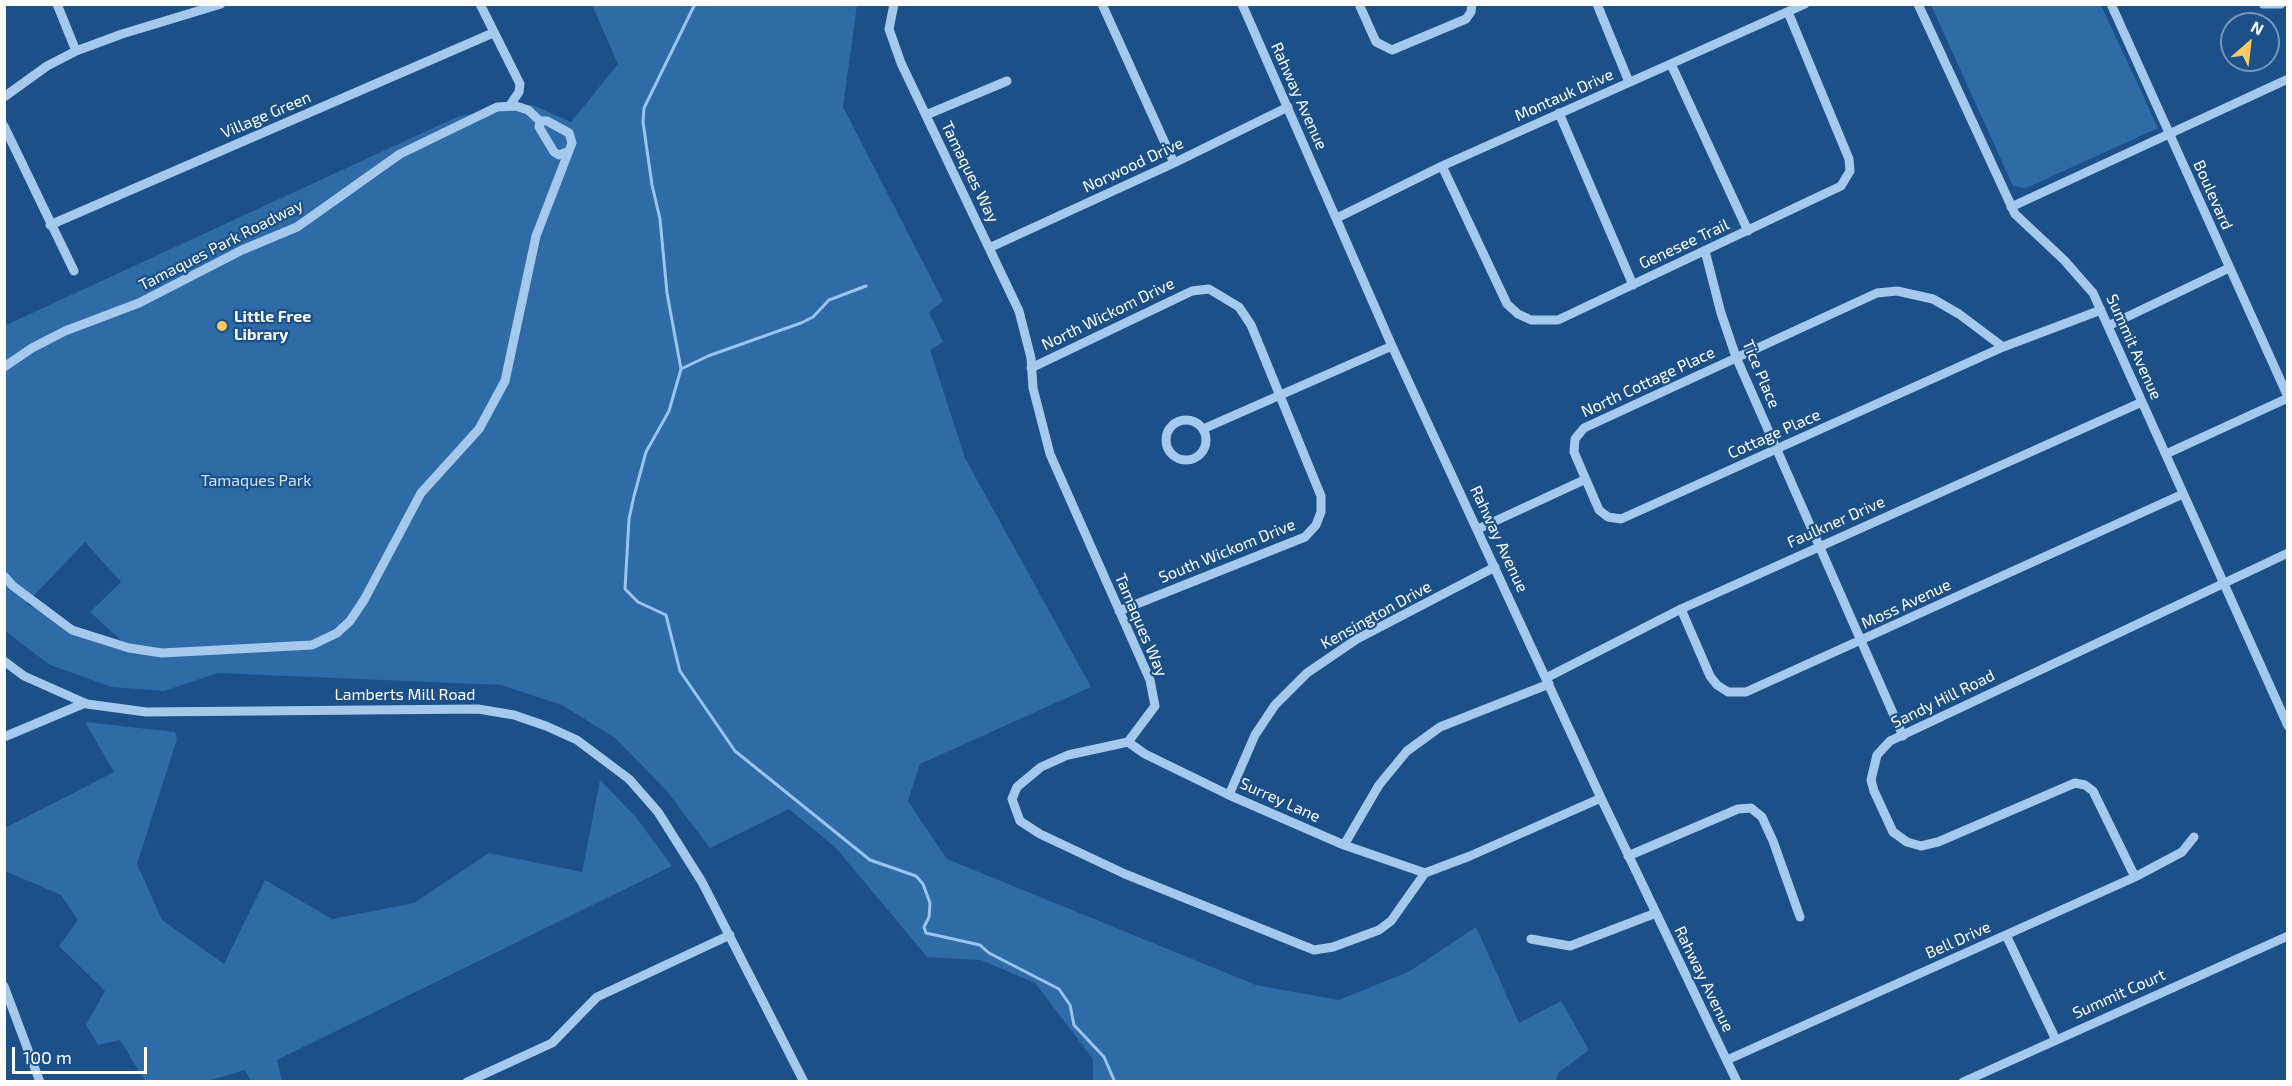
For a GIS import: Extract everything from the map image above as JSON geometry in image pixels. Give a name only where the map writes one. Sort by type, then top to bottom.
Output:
[{"type":"street","points":[[57,4],[76,51]]},
{"type":"street","points":[[4,97],[47,66],[76,51],[122,34],[221,4]]},
{"type":"street","points":[[4,576],[13,586],[72,630],[129,648],[162,653],[312,645],[337,633],[350,621],[364,600],[421,492],[479,429],[493,406],[511,360],[536,236],[572,142],[571,135],[547,121],[540,121],[528,110],[510,105],[519,92],[520,84],[480,4]]},
{"type":"street","name":"Tamaques Way","points":[[894,4],[889,29],[901,63],[1019,311],[1033,388],[1050,454],[1150,680],[1155,706],[1128,742]]},
{"type":"street","points":[[1102,4],[1174,164]]},
{"type":"street","name":"Rahway Avenue","points":[[1242,4],[1392,346],[1628,856],[1737,1082]]},
{"type":"street","points":[[1359,4],[1376,42],[1392,51],[1466,19],[1471,12],[1472,4]]},
{"type":"street","points":[[1597,4],[1629,82]]},
{"type":"street","name":"Montauk Drive","points":[[1337,218],[1442,166],[1805,4]]},
{"type":"street","name":"Summit Avenue","points":[[1918,4],[2011,207],[2022,224],[2081,277],[2093,293],[2287,723]]},
{"type":"street","name":"Boulevard","points":[[2111,4],[2288,398]]},
{"type":"street","points":[[2263,4],[2281,4]]},
{"type":"street","name":"Genesee Trail","points":[[1442,166],[1507,304],[1518,314],[1531,320],[1558,320],[1841,186],[1850,171],[1844,143],[1788,12]]},
{"type":"street","name":"Village Green","points":[[50,225],[493,33]]},
{"type":"street","points":[[1671,64],[1748,231]]},
{"type":"street","points":[[2011,207],[2169,132],[2288,79]]},
{"type":"street","points":[[926,115],[1007,81]]},
{"type":"street","name":"Tamaques Park Roadway","points":[[4,367],[32,348],[64,331],[139,303],[242,250],[297,227],[400,154],[497,107],[510,105]]},
{"type":"street","name":"Norwood Drive","points":[[989,248],[1174,164],[1288,107]]},
{"type":"street","points":[[1559,113],[1633,285]]},
{"type":"street","points":[[540,121],[539,127],[554,153],[559,155],[567,152]]},
{"type":"street","points":[[4,126],[74,271]]},
{"type":"street","name":"Tice Place","points":[[1705,251],[1721,313],[1736,357],[1903,736]]},
{"type":"street","points":[[2108,326],[2229,268]]},
{"type":"street","name":"North Wickom Drive","points":[[1031,368],[1192,291],[1209,289],[1239,307],[1251,325],[1280,396]]},
{"type":"street","name":"North Cottage Place","points":[[1584,480],[1573,445],[1579,432],[1877,293],[1897,291],[1933,299],[1959,314],[2003,347]]},
{"type":"street","name":"Cottage Place","points":[[1584,480],[1599,510],[1608,517],[1621,519],[2003,347],[2101,310]]},
{"type":"street","points":[[1203,429],[1392,346]]},
{"type":"street","name":"South Wickom Drive","points":[[1119,611],[1305,537],[1316,525],[1321,512],[1320,495],[1280,396]]},
{"type":"street","points":[[2166,454],[2288,398]]},
{"type":"street","name":"Faulkner Drive","points":[[1344,845],[1379,785],[1407,751],[1440,727],[1547,681],[1681,609],[2142,402]]},
{"type":"street","points":[[1188,420],[1203,429],[1206,446],[1199,456],[1187,461],[1170,453],[1166,439],[1167,433],[1175,423],[1188,420]]},
{"type":"street","points":[[1478,529],[1584,480]]},
{"type":"street","name":"Moss Avenue","points":[[1681,609],[1710,676],[1717,685],[1728,692],[1755,690],[2183,494]]},
{"type":"street","name":"Sandy Hill Road","points":[[2135,877],[2093,791],[2085,785],[2075,783],[1938,842],[1921,846],[1900,839],[1893,832],[1871,780],[1874,765],[1882,747],[2288,553]]},
{"type":"street","name":"Kensington Drive","points":[[1229,795],[1262,725],[1275,705],[1307,673],[1357,639],[1495,567]]},
{"type":"street","name":"Lamberts Mill Road","points":[[4,661],[24,676],[85,703],[146,712],[478,709],[514,715],[546,726],[601,755],[629,779],[658,812],[702,882],[804,1082]]},
{"type":"street","points":[[4,737],[85,703]]},
{"type":"street","points":[[1128,742],[1085,749],[1041,767],[1017,787],[1012,799],[1020,821],[1040,834],[1125,874],[1314,950],[1333,947],[1379,930],[1391,921],[1425,873],[1470,856],[1601,798]]},
{"type":"street","name":"Surrey Lane","points":[[1128,742],[1145,754],[1229,795],[1344,845],[1425,873]]},
{"type":"street","points":[[1628,856],[1738,809],[1751,808],[1762,817],[1773,841],[1800,916]]},
{"type":"street","name":"Bell Drive","points":[[1727,1060],[2135,877],[2182,852],[2194,837]]},
{"type":"street","points":[[1531,939],[1570,946],[1656,913]]},
{"type":"street","points":[[467,1082],[552,1042],[597,997],[730,935]]},
{"type":"street","points":[[2006,935],[2055,1038]]},
{"type":"street","name":"Summit Court","points":[[1963,1082],[2055,1038],[2288,936]]},
{"type":"street","points":[[4,986],[40,1082]]},
{"type":"green space","name":"Tamaques Park","points":[[592,5],[857,5],[843,107],[943,301],[929,312],[943,342],[930,350],[965,458],[1091,687],[920,764],[908,801],[947,859],[1256,985],[1339,1000],[1410,971],[1476,927],[1519,1023],[1561,1001],[1589,1050],[1558,1073],[1556,1081],[1093,1081],[1093,1059],[1035,983],[981,960],[927,957],[836,848],[789,809],[710,848],[666,790],[615,738],[562,705],[501,685],[218,673],[164,691],[112,687],[50,665],[5,631],[4,326],[457,117],[510,105],[533,105],[571,122],[618,64]],"holes":[[[85,542],[121,582],[90,612],[138,656],[26,604]]]},
{"type":"green space","points":[[1931,5],[2101,5],[2158,128],[2026,188],[2013,186]]},
{"type":"green space","points":[[85,722],[175,732],[177,739],[137,864],[162,920],[224,964],[265,880],[332,919],[414,903],[489,853],[582,872],[600,780],[635,816],[672,866],[277,1060],[282,1081],[251,1081],[245,1070],[208,1081],[145,1081],[120,1040],[98,1045],[86,1025],[105,991],[59,946],[78,920],[61,895],[5,871],[5,828],[114,772]]},
{"type":"waterway","points":[[695,4],[644,108],[643,122],[652,185],[660,219],[667,293],[681,369],[669,411],[646,452],[634,496],[629,519],[625,589],[638,602],[666,615],[680,671],[735,751],[870,860],[916,876],[923,884],[930,903],[929,917],[924,927],[926,933],[980,945],[989,953],[1059,989],[1070,1005],[1074,1025],[1104,1057],[1115,1082]]},
{"type":"waterway","points":[[681,369],[708,356],[801,323],[813,317],[829,300],[866,286]]},
{"type":"place","name":"Little Free Library","points":[[222,326]]}]
